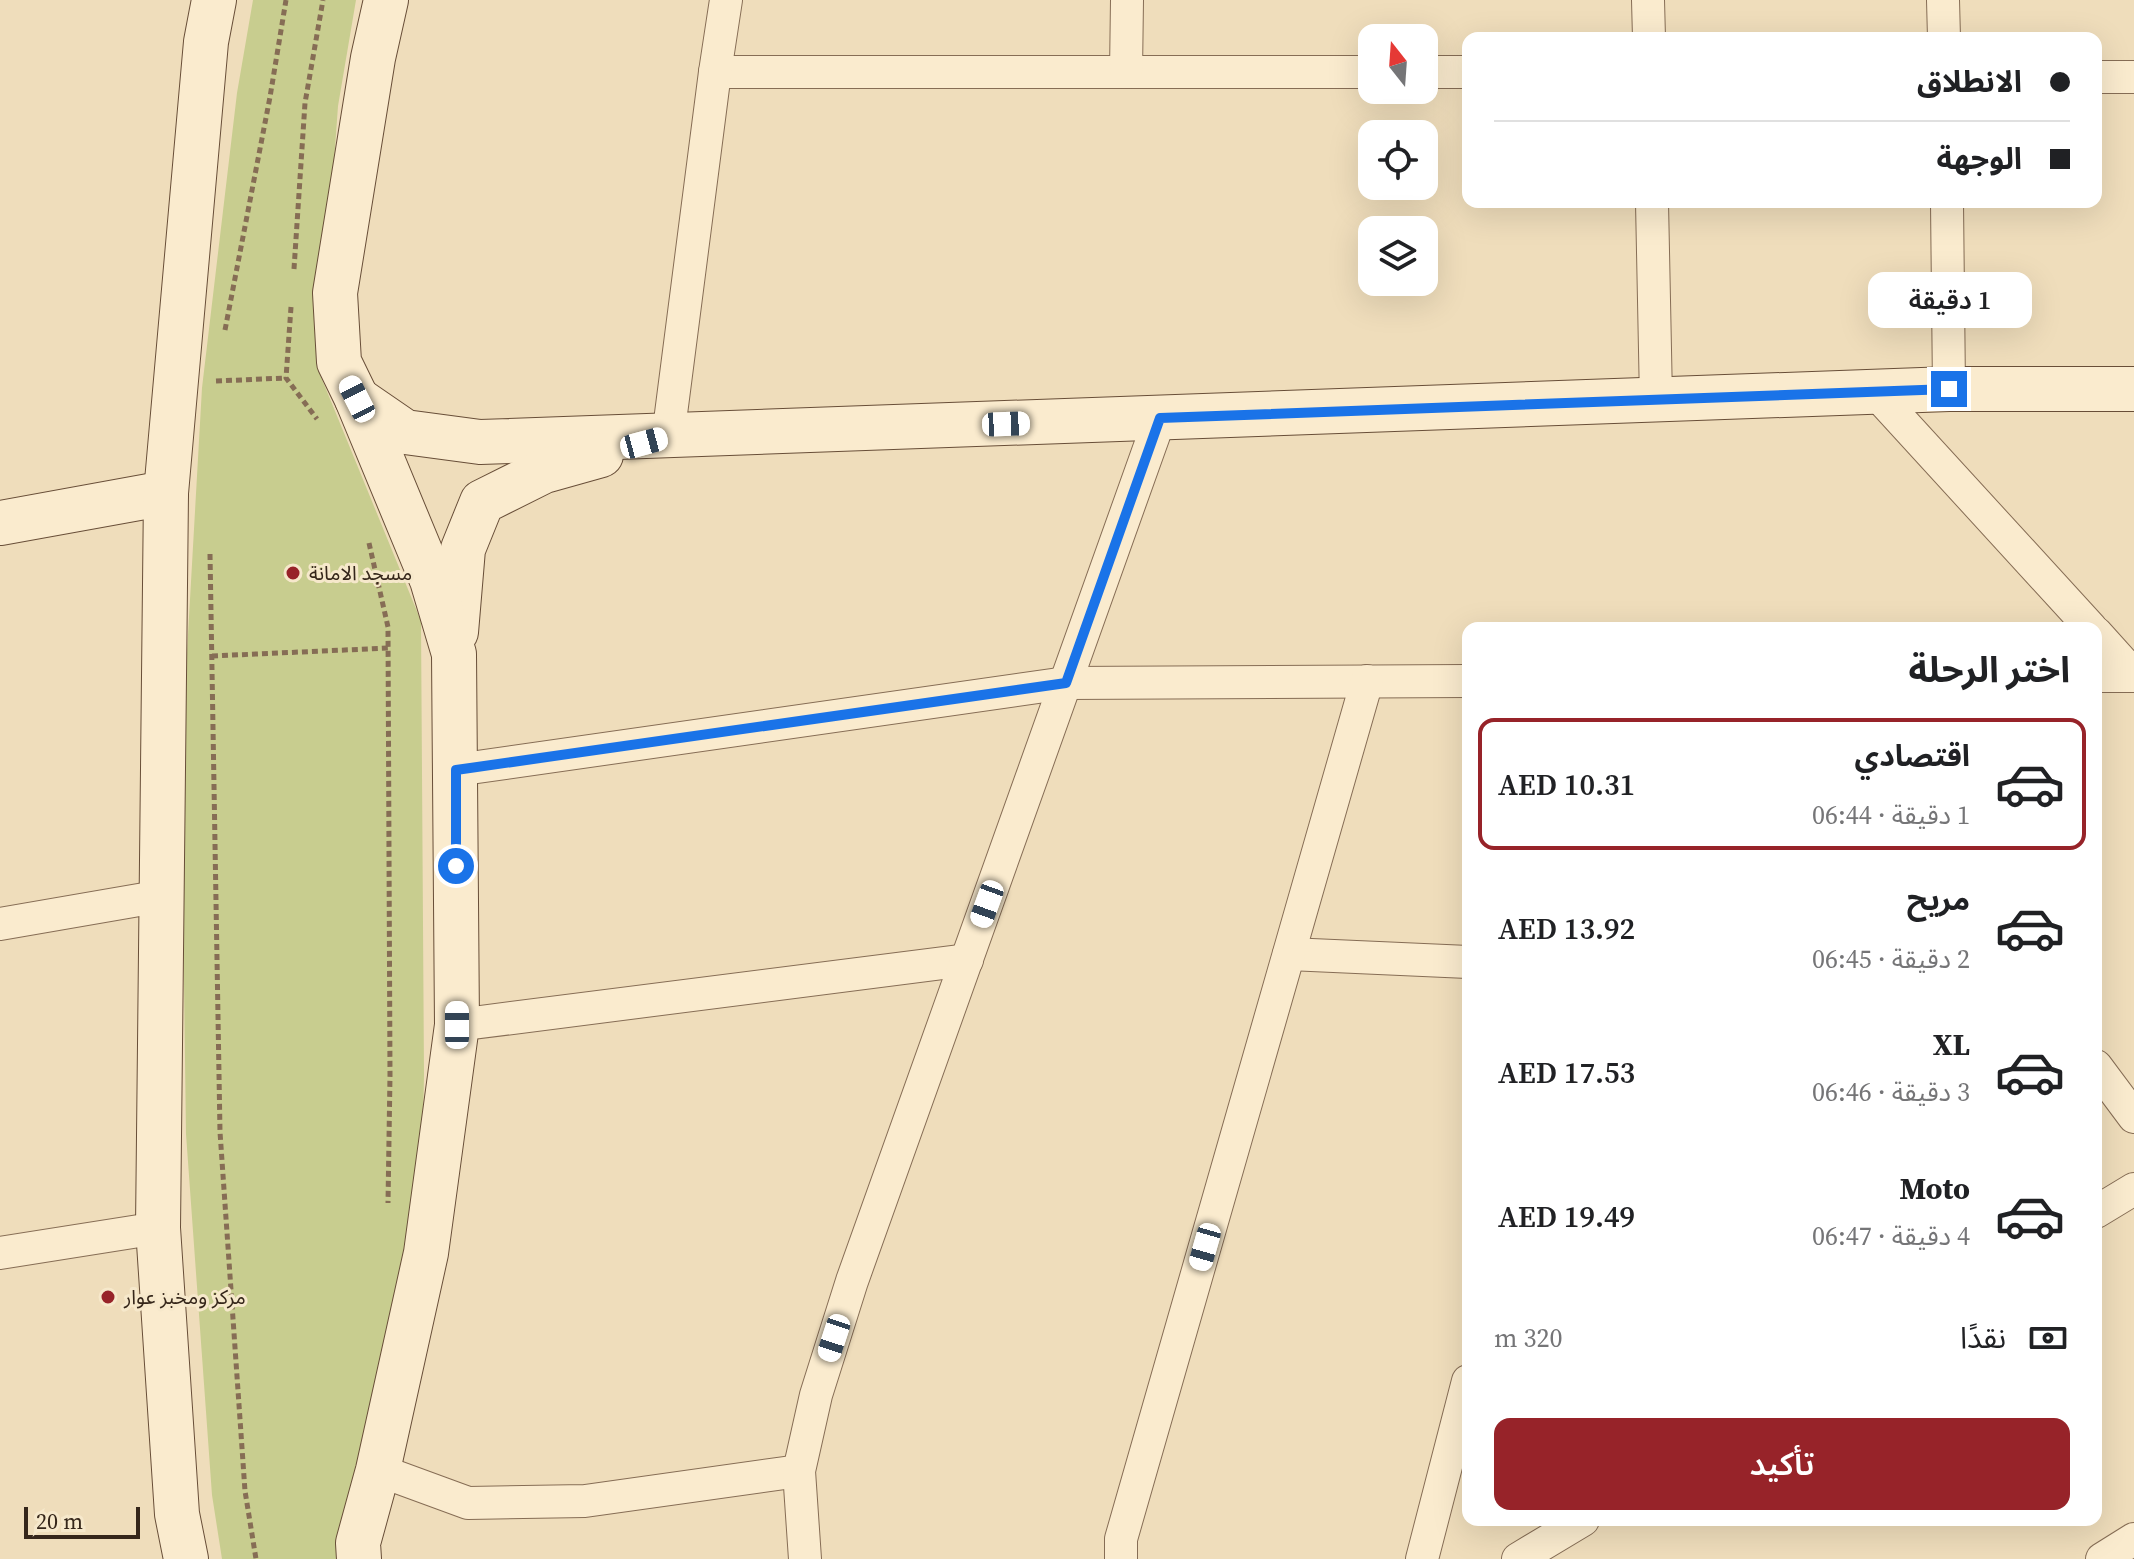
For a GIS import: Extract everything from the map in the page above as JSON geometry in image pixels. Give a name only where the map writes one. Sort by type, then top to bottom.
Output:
[{"type":"main road","points":[[186,1559],[177,1514],[158,1228],[166,493],[206,42],[214,0]]},
{"type":"main road","points":[[386,0],[373,58],[335,293],[339,362],[432,580],[454,654]]},
{"type":"main road","points":[[357,399],[405,432],[480,442],[1949,389],[2134,389]]},
{"type":"main road","points":[[359,1559],[358,1543],[378,1470],[426,1253],[457,1025],[454,654],[463,549],[482,502],[544,471],[668,437]]},
{"type":"main road","points":[[0,523],[166,493]]},
{"type":"street","points":[[668,437],[726,0]]},
{"type":"street","points":[[1126,72],[1127,0]]},
{"type":"street","points":[[1648,0],[1649,32]]},
{"type":"street","points":[[1943,0],[1944,32]]},
{"type":"street","points":[[715,72],[1358,72]]},
{"type":"street","points":[[1438,72],[1462,72]]},
{"type":"street","points":[[2102,77],[2134,77]]},
{"type":"street","points":[[1652,208],[1656,399]]},
{"type":"street","points":[[1947,208],[1949,389]]},
{"type":"street","points":[[1875,392],[2086,622]]},
{"type":"street","points":[[805,1559],[799,1471],[816,1395],[852,1281],[1160,418]]},
{"type":"street","points":[[2102,640],[2134,675]]},
{"type":"street","points":[[2102,676],[2134,675]]},
{"type":"street","points":[[1121,1559],[1121,1539],[1367,681]]},
{"type":"street","points":[[456,770],[1066,683],[1462,681]]},
{"type":"street","points":[[0,924],[162,896]]},
{"type":"street","points":[[1289,954],[1462,962]]},
{"type":"street","points":[[457,1025],[967,960]]},
{"type":"street","points":[[2102,1074],[2134,1117]]},
{"type":"street","points":[[2102,1208],[2134,1189]]},
{"type":"street","points":[[0,1253],[158,1228]]},
{"type":"street","points":[[1422,1559],[1462,1404]]},
{"type":"street","points":[[378,1470],[468,1503],[585,1501],[799,1471]]},
{"type":"street","points":[[1518,1559],[1573,1526]]},
{"type":"street","points":[[2102,1559],[2134,1540]]},
{"type":"path","points":[[224,336],[286,0]]},
{"type":"path","points":[[294,271],[305,103],[323,0]]},
{"type":"path","points":[[292,301],[286,378],[323,426]]},
{"type":"path","points":[[213,393],[215,381],[286,378]]},
{"type":"path","points":[[368,537],[388,627],[389,648],[388,1208]]},
{"type":"path","points":[[210,545],[220,1132],[245,1491],[256,1559]]},
{"type":"path","points":[[212,656],[389,648]]},
{"type":"green space","points":[[253,0],[356,0],[338,106],[319,372],[421,621],[424,1075],[421,1226],[348,1559],[222,1559],[212,1495],[186,1134],[181,758],[202,388],[237,93]]},
{"type":"place","name":"مسجد الامانة","points":[[293,573]]},
{"type":"place","name":"مركز ومخبز عوار","points":[[108,1297]]},
{"type":"route","points":[[456,866],[456,770],[1066,683],[1160,418],[1949,389]]}]
